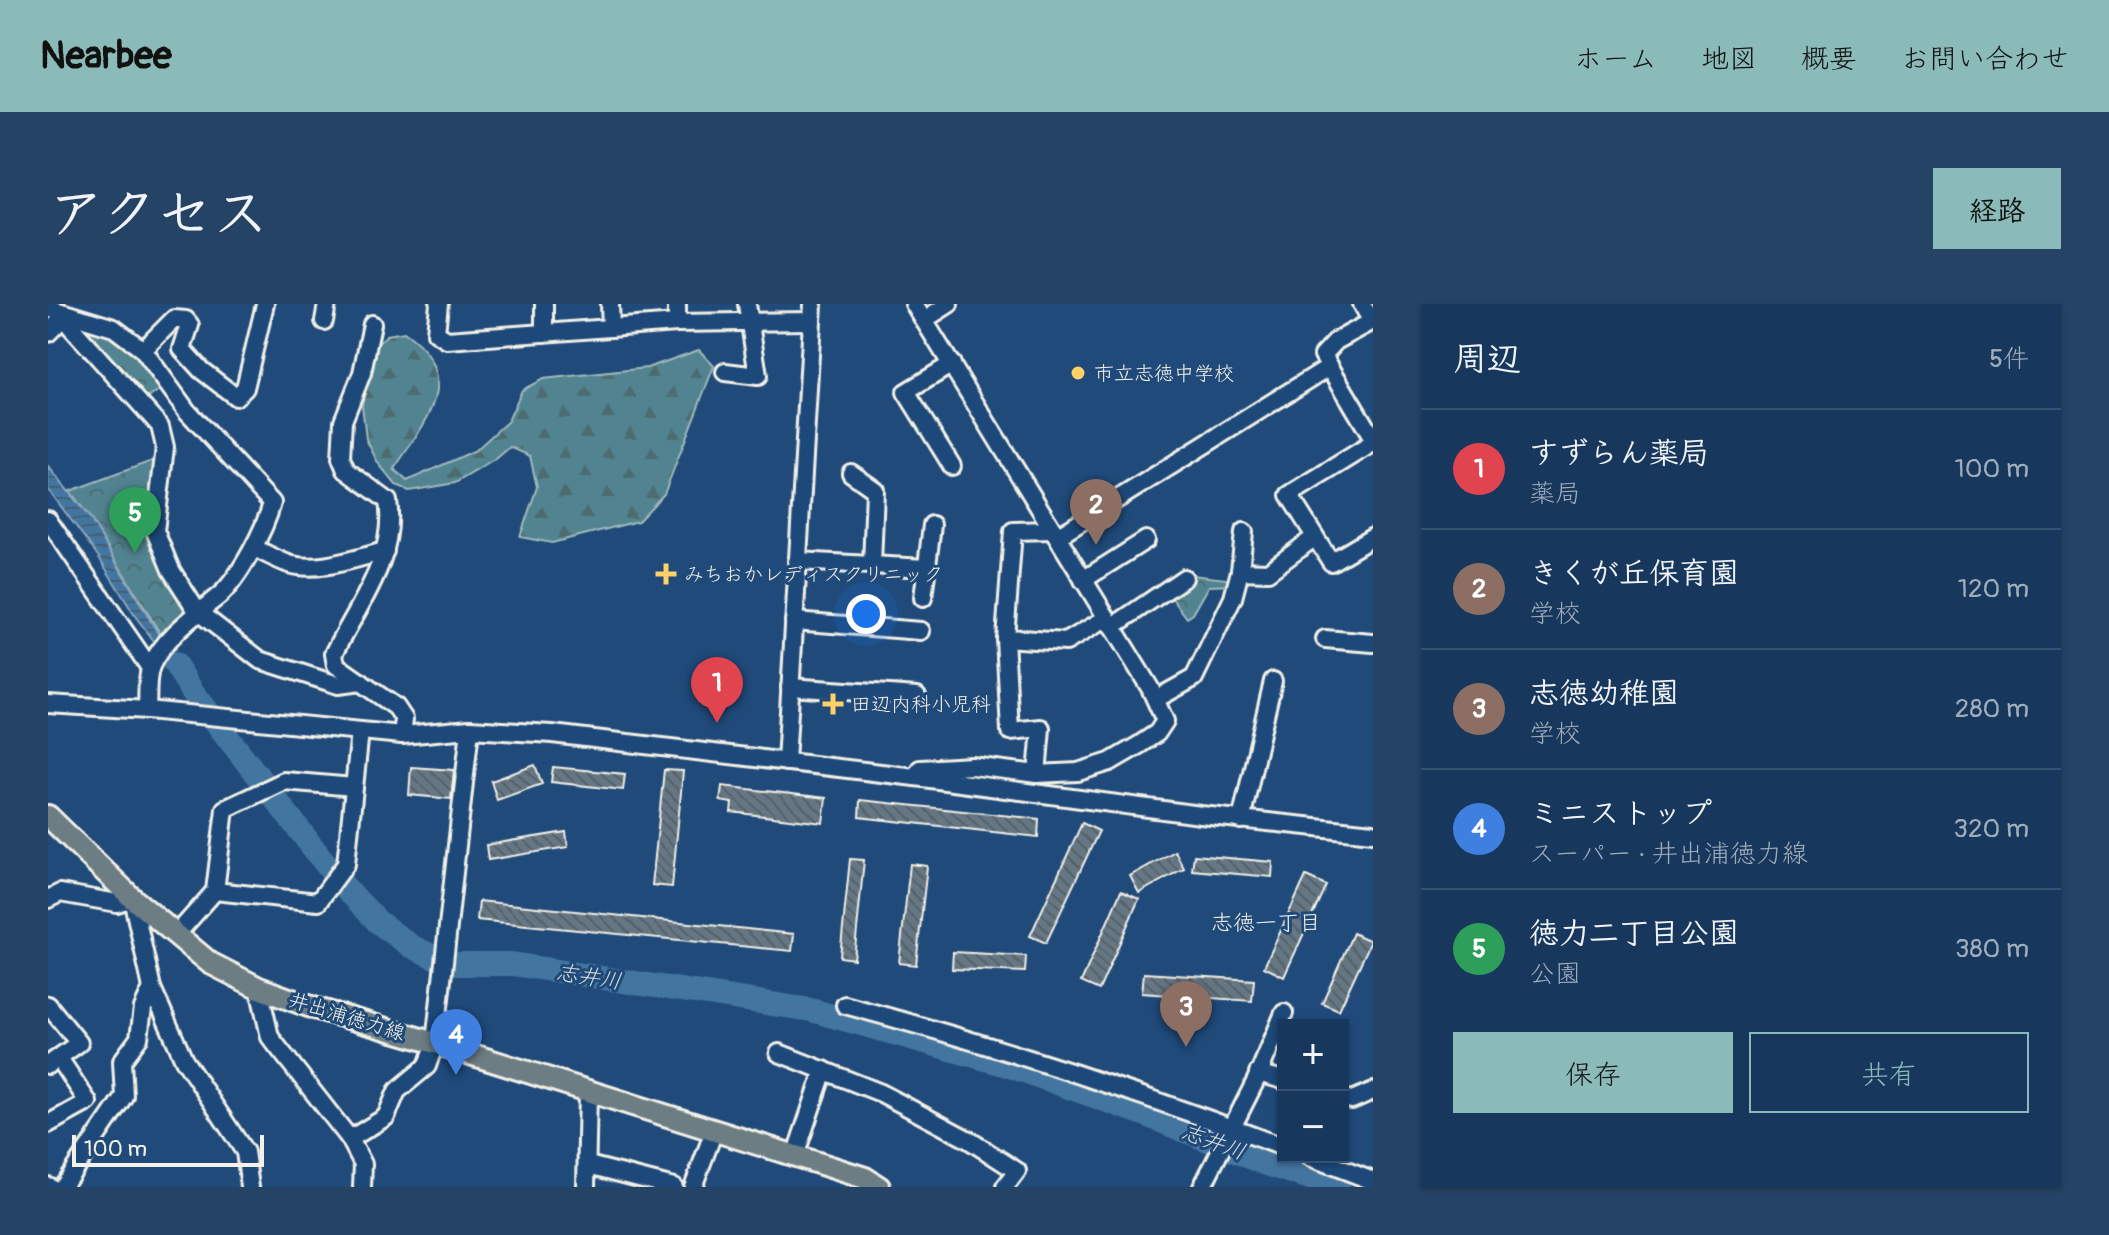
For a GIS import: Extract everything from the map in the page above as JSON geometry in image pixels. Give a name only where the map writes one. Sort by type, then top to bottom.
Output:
[{"type":"main road","name":"井出浦徳力線","points":[[51,825],[210,963],[259,988],[314,1008],[865,1178],[879,1187]]},
{"type":"street","points":[[143,350],[174,319],[186,320],[190,325],[182,349],[201,370],[236,397],[245,388],[265,304]]},
{"type":"street","points":[[439,304],[436,333],[447,340],[677,323],[748,322],[812,312],[786,762]]},
{"type":"street","points":[[544,304],[544,333]]},
{"type":"street","points":[[610,304],[611,328]]},
{"type":"street","points":[[677,304],[677,323]]},
{"type":"street","points":[[725,372],[758,376],[747,304]]},
{"type":"street","points":[[914,304],[1110,622],[1156,699],[1165,721],[1157,733],[1139,745],[1110,762],[1078,772],[1037,774],[972,766],[920,769],[915,777]]},
{"type":"street","points":[[924,320],[949,304]]},
{"type":"street","points":[[1362,304],[1373,322],[1336,341],[1323,355],[1371,433],[1289,495],[1331,562],[1373,537]]},
{"type":"street","points":[[48,308],[114,328],[143,350],[187,411],[272,503],[254,548],[222,593],[197,611],[150,668],[147,710]]},
{"type":"street","points":[[48,333],[66,315]]},
{"type":"street","points":[[66,315],[71,327],[160,426],[165,447],[155,531],[171,570],[197,611],[260,660],[338,685],[361,682]]},
{"type":"street","points":[[372,324],[362,373],[343,421],[341,458],[346,470],[388,501],[390,514],[380,568],[334,654],[336,665],[396,707],[404,719],[402,735]]},
{"type":"street","points":[[952,364],[906,392],[952,466]]},
{"type":"street","points":[[1037,774],[1041,728],[1010,731],[1005,638],[1013,531],[1055,534],[1329,367]]},
{"type":"street","points":[[851,473],[875,490],[872,565]]},
{"type":"street","points":[[48,520],[150,668]]},
{"type":"street","points":[[923,598],[932,525]]},
{"type":"street","points":[[1156,699],[1194,678],[1233,598],[1240,571],[1244,532]]},
{"type":"street","points":[[1240,571],[1268,572],[1315,537]]},
{"type":"street","points":[[1083,580],[1146,540]]},
{"type":"street","points":[[254,548],[289,564],[302,566],[316,566],[385,551]]},
{"type":"street","points":[[797,561],[926,568]]},
{"type":"street","points":[[1005,638],[1066,642],[1110,622],[1184,578]]},
{"type":"street","points":[[794,621],[921,631]]},
{"type":"street","points":[[1325,639],[1373,643]]},
{"type":"street","points":[[1241,820],[1273,681]]},
{"type":"street","points":[[790,687],[917,696]]},
{"type":"street","points":[[48,704],[147,710],[402,735],[470,729],[552,734],[1241,820],[1373,833]]},
{"type":"street","points":[[350,1139],[386,1117],[397,1091],[427,1066],[435,1043],[470,729]]},
{"type":"street","points":[[215,891],[318,902],[346,864],[360,731]]},
{"type":"street","points":[[176,935],[215,891],[225,809],[284,781],[354,787]]},
{"type":"street","points":[[48,899],[60,893],[117,903],[132,898],[152,988],[184,1060],[245,1152],[250,1187]]},
{"type":"street","points":[[62,1187],[124,1096],[122,1061],[139,1038],[143,1008],[152,988]]},
{"type":"street","points":[[259,988],[270,1037],[350,1139],[363,1164],[362,1187]]},
{"type":"street","points":[[48,1005],[79,1043],[54,1062],[88,1102],[48,1124]]},
{"type":"street","points":[[845,1005],[957,1035],[1118,1085],[1277,1145]]},
{"type":"street","points":[[1202,1187],[1284,1013]]},
{"type":"street","points":[[779,1053],[881,1093],[993,1155],[1017,1171],[1005,1187]]},
{"type":"street","points":[[795,1156],[824,1070]]},
{"type":"street","points":[[1258,1073],[1277,1078]]},
{"type":"street","points":[[586,1187],[588,1091]]},
{"type":"street","points":[[1349,1099],[1373,1091]]},
{"type":"street","points":[[693,1187],[714,1131]]},
{"type":"street","points":[[1326,1163],[1373,1181]]},
{"type":"street","points":[[588,1165],[674,1187]]},
{"type":"green space","points":[[74,325],[112,331],[140,352],[165,386],[144,401]]},
{"type":"green space","points":[[404,332],[423,349],[434,365],[437,382],[435,399],[428,416],[394,469],[407,481],[476,450],[508,421],[522,390],[543,379],[647,368],[699,350],[714,366],[664,494],[638,521],[552,543],[520,537],[537,487],[530,456],[510,447],[455,483],[409,491],[396,485],[378,463],[366,439],[362,405],[375,346],[387,335]]},
{"type":"green space","points":[[160,458],[151,525],[192,611],[164,640],[90,518],[70,491]]},
{"type":"green space","points":[[1192,575],[1235,580],[1234,585],[1209,586],[1193,614],[1187,618],[1168,593]]},
{"type":"water","points":[[48,466],[90,518],[192,691],[135,616],[98,556],[48,489]]},
{"type":"building","points":[[535,765],[542,784],[497,800],[491,781]]},
{"type":"building","points":[[411,767],[454,770],[451,799],[409,795]]},
{"type":"building","points":[[553,767],[625,774],[623,790],[551,782]]},
{"type":"building","points":[[664,770],[683,771],[672,887],[652,885]]},
{"type":"building","points":[[722,786],[826,798],[823,823],[731,812],[732,803],[720,801]]},
{"type":"building","points":[[860,800],[1039,819],[1038,837],[859,817]]},
{"type":"building","points":[[1082,823],[1099,831],[1046,943],[1030,936]]},
{"type":"building","points":[[566,832],[568,847],[488,860],[486,845]]},
{"type":"building","points":[[1175,851],[1184,868],[1139,893],[1130,876]]},
{"type":"building","points":[[1194,855],[1273,862],[1272,877],[1192,870]]},
{"type":"building","points":[[850,859],[864,860],[854,959],[840,957]]},
{"type":"building","points":[[910,864],[927,866],[916,965],[899,963]]},
{"type":"building","points":[[1306,876],[1326,885],[1284,977],[1264,967]]},
{"type":"building","points":[[1121,891],[1139,899],[1099,990],[1081,982]]},
{"type":"building","points":[[479,901],[794,934],[792,951],[477,920]]},
{"type":"building","points":[[1353,933],[1371,941],[1339,1010],[1322,1003]]},
{"type":"building","points":[[953,952],[1026,956],[1025,972],[952,969]]},
{"type":"building","points":[[1144,973],[1254,980],[1252,1001],[1142,993]]},
{"type":"waterway","name":"志井川","points":[[175,664],[192,691],[338,880],[378,922],[411,946],[449,964],[512,964],[811,1010],[1007,1065],[1141,1113],[1264,1163],[1338,1187]]},
{"type":"place","name":"市立志徳中学校","points":[[1078,373]]},
{"type":"place","name":"きくが丘保育園","points":[[1096,545]]},
{"type":"place","name":"徳力二丁目公園","points":[[135,553]]},
{"type":"place","name":"みちおかレディスクリニック","points":[[666,574]]},
{"type":"place","name":"田辺内科小児科","points":[[833,704]]},
{"type":"place","name":"すずらん薬局","points":[[717,723]]},
{"type":"place","name":"志徳幼稚園","points":[[1186,1047]]},
{"type":"place","name":"ミニストップ","points":[[456,1075]]},
{"type":"district","name":"志徳一丁目","points":[[1266,922]]}]
